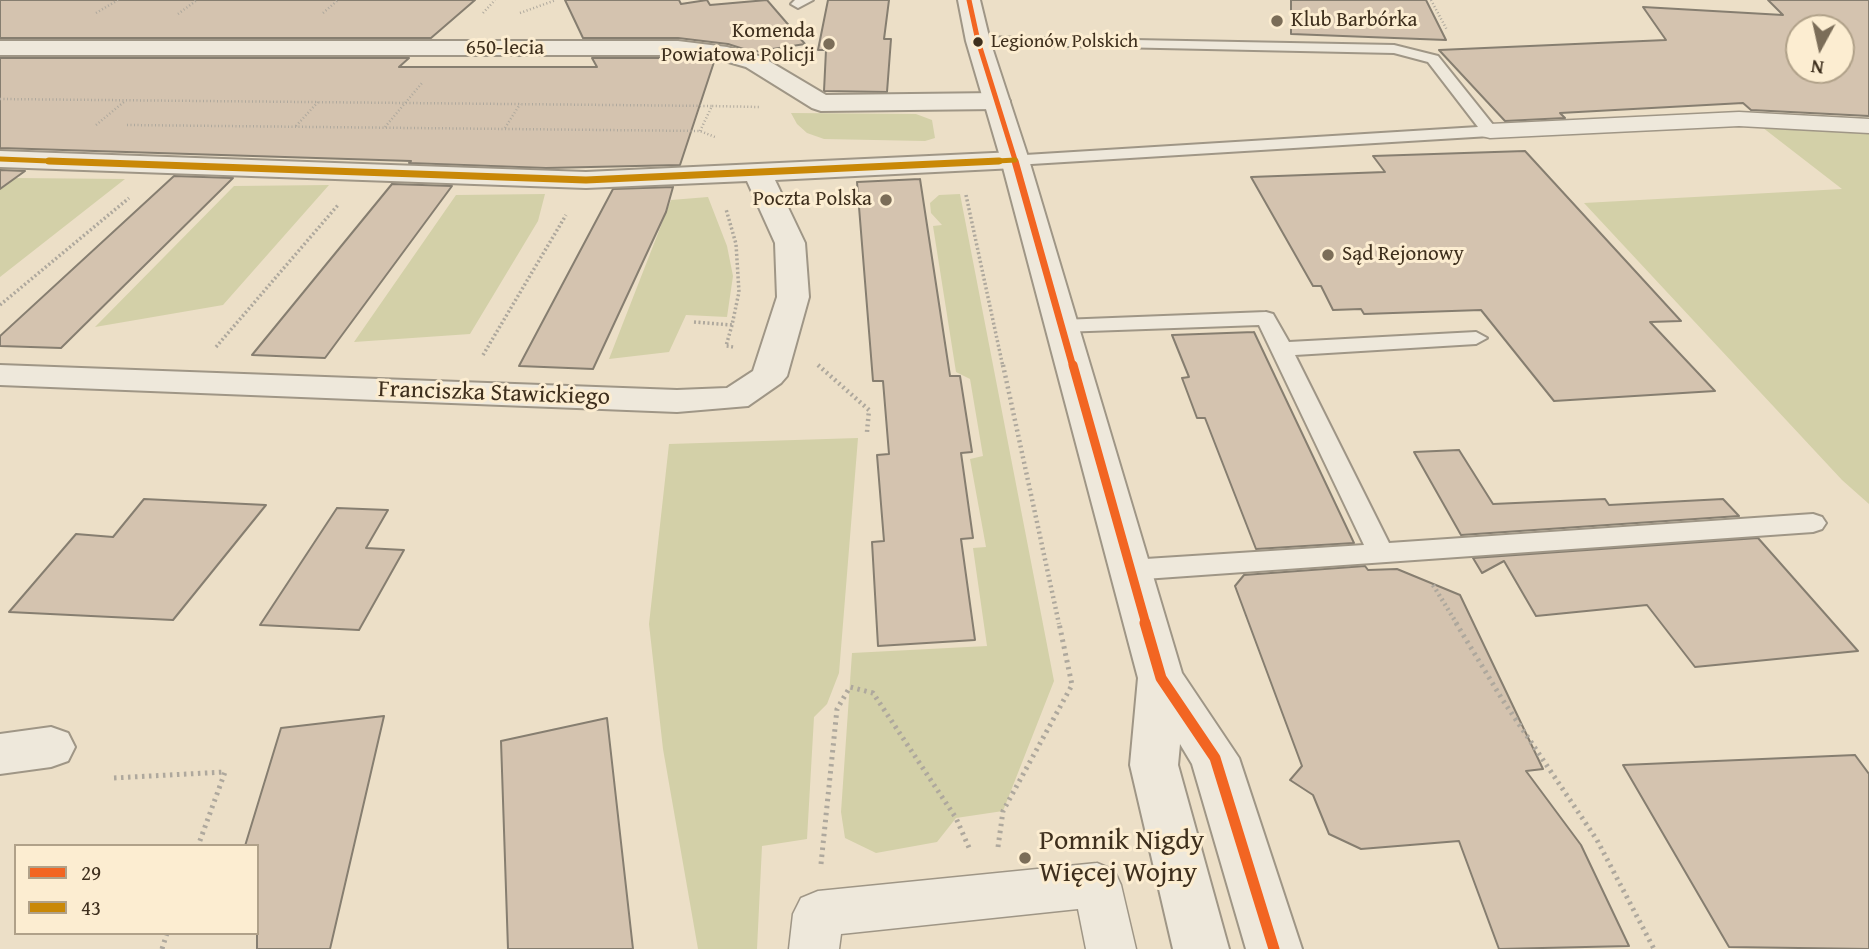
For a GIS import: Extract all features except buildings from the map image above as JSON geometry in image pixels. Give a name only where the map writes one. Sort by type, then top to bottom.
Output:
[{"type":"street","points":[[969,0],[978,41],[1015,160],[1161,678],[1215,758],[1274,949]]},
{"type":"street","name":"650-lecia","points":[[0,48],[678,48],[727,54],[754,62],[821,103],[997,101]]},
{"type":"street","points":[[1490,131],[1739,118],[1869,126]]},
{"type":"street","points":[[0,159],[586,180],[1015,160]]},
{"type":"street","name":"Franciszka Stawickiego","points":[[0,375],[677,401],[735,398],[769,376],[793,297],[790,243],[758,174]]},
{"type":"street","points":[[1161,678],[1154,765],[1201,949]]},
{"type":"street","points":[[0,754],[51,747]]},
{"type":"street","points":[[816,932],[990,896],[1097,885],[1111,949]]},
{"type":"lane","points":[[978,41],[1394,49],[1433,59],[1490,131]]},
{"type":"lane","points":[[1015,160],[1490,131]]},
{"type":"lane","points":[[1061,326],[1266,318],[1381,553]]},
{"type":"lane","points":[[1280,349],[1476,338]]},
{"type":"lane","points":[[1130,570],[1814,523]]},
{"type":"path","points":[[0,99],[763,107]]},
{"type":"path","points":[[96,125],[126,100]]},
{"type":"path","points":[[295,127],[318,102]]},
{"type":"path","points":[[385,128],[405,103]]},
{"type":"path","points":[[504,129],[520,104]]},
{"type":"path","points":[[700,131],[712,106]]},
{"type":"path","points":[[83,125],[110,125]]},
{"type":"path","points":[[123,125],[700,131],[715,137]]},
{"type":"path","points":[[949,162],[953,172],[963,182],[1063,633],[1072,685],[1003,811],[990,896]]},
{"type":"path","points":[[0,304],[138,190]]},
{"type":"path","points":[[210,353],[343,200]]},
{"type":"path","points":[[479,362],[569,210]]},
{"type":"path","points":[[815,362],[869,410],[867,432]]},
{"type":"path","points":[[1414,552],[1502,699],[1597,841],[1654,949]]},
{"type":"path","points":[[816,932],[824,809],[837,709],[850,687],[873,693],[956,818],[990,896]]},
{"type":"path","points":[[114,778],[225,772],[199,844]]},
{"type":"shaded area","points":[[791,113],[916,114],[932,120],[935,138],[925,141],[824,139],[807,133],[797,124]]},
{"type":"shaded area","points":[[1758,124],[1869,131],[1869,504],[1842,480],[1584,203],[1842,189]]},
{"type":"shaded area","points":[[14,178],[125,179],[0,277],[0,189]]},
{"type":"shaded area","points":[[329,185],[223,305],[95,327],[234,186]]},
{"type":"shaded area","points":[[545,194],[538,221],[470,334],[354,342],[456,195]]},
{"type":"shaded area","points":[[960,194],[1054,681],[1003,811],[956,818],[937,842],[876,853],[845,838],[841,812],[852,653],[987,646],[973,548],[986,547],[970,459],[983,456],[970,379],[956,372],[933,226],[942,225],[931,213],[930,203],[939,195]]},
{"type":"shaded area","points":[[708,197],[727,246],[733,276],[727,317],[686,315],[669,352],[609,359],[671,200]]},
{"type":"shaded area","points":[[858,438],[839,673],[827,704],[814,717],[807,839],[762,846],[757,949],[698,949],[663,749],[649,624],[669,444]]},
{"type":"transit line","name":"29","points":[[969,0],[978,41],[1015,160],[1161,678],[1215,758],[1274,949]]},
{"type":"transit line","name":"43","points":[[0,159],[586,180],[1015,160]]},
{"type":"place","name":"Klub Barbórka","points":[[1277,21]]},
{"type":"place","name":"Legionów Polskich","points":[[978,42]]},
{"type":"place","name":"Komenda Powiatowa Policji","points":[[829,44]]},
{"type":"place","name":"Poczta Polska","points":[[886,200]]},
{"type":"place","name":"Sąd Rejonowy","points":[[1328,255]]},
{"type":"place","name":"Pomnik Nigdy Więcej Wojny","points":[[1025,858]]}]
